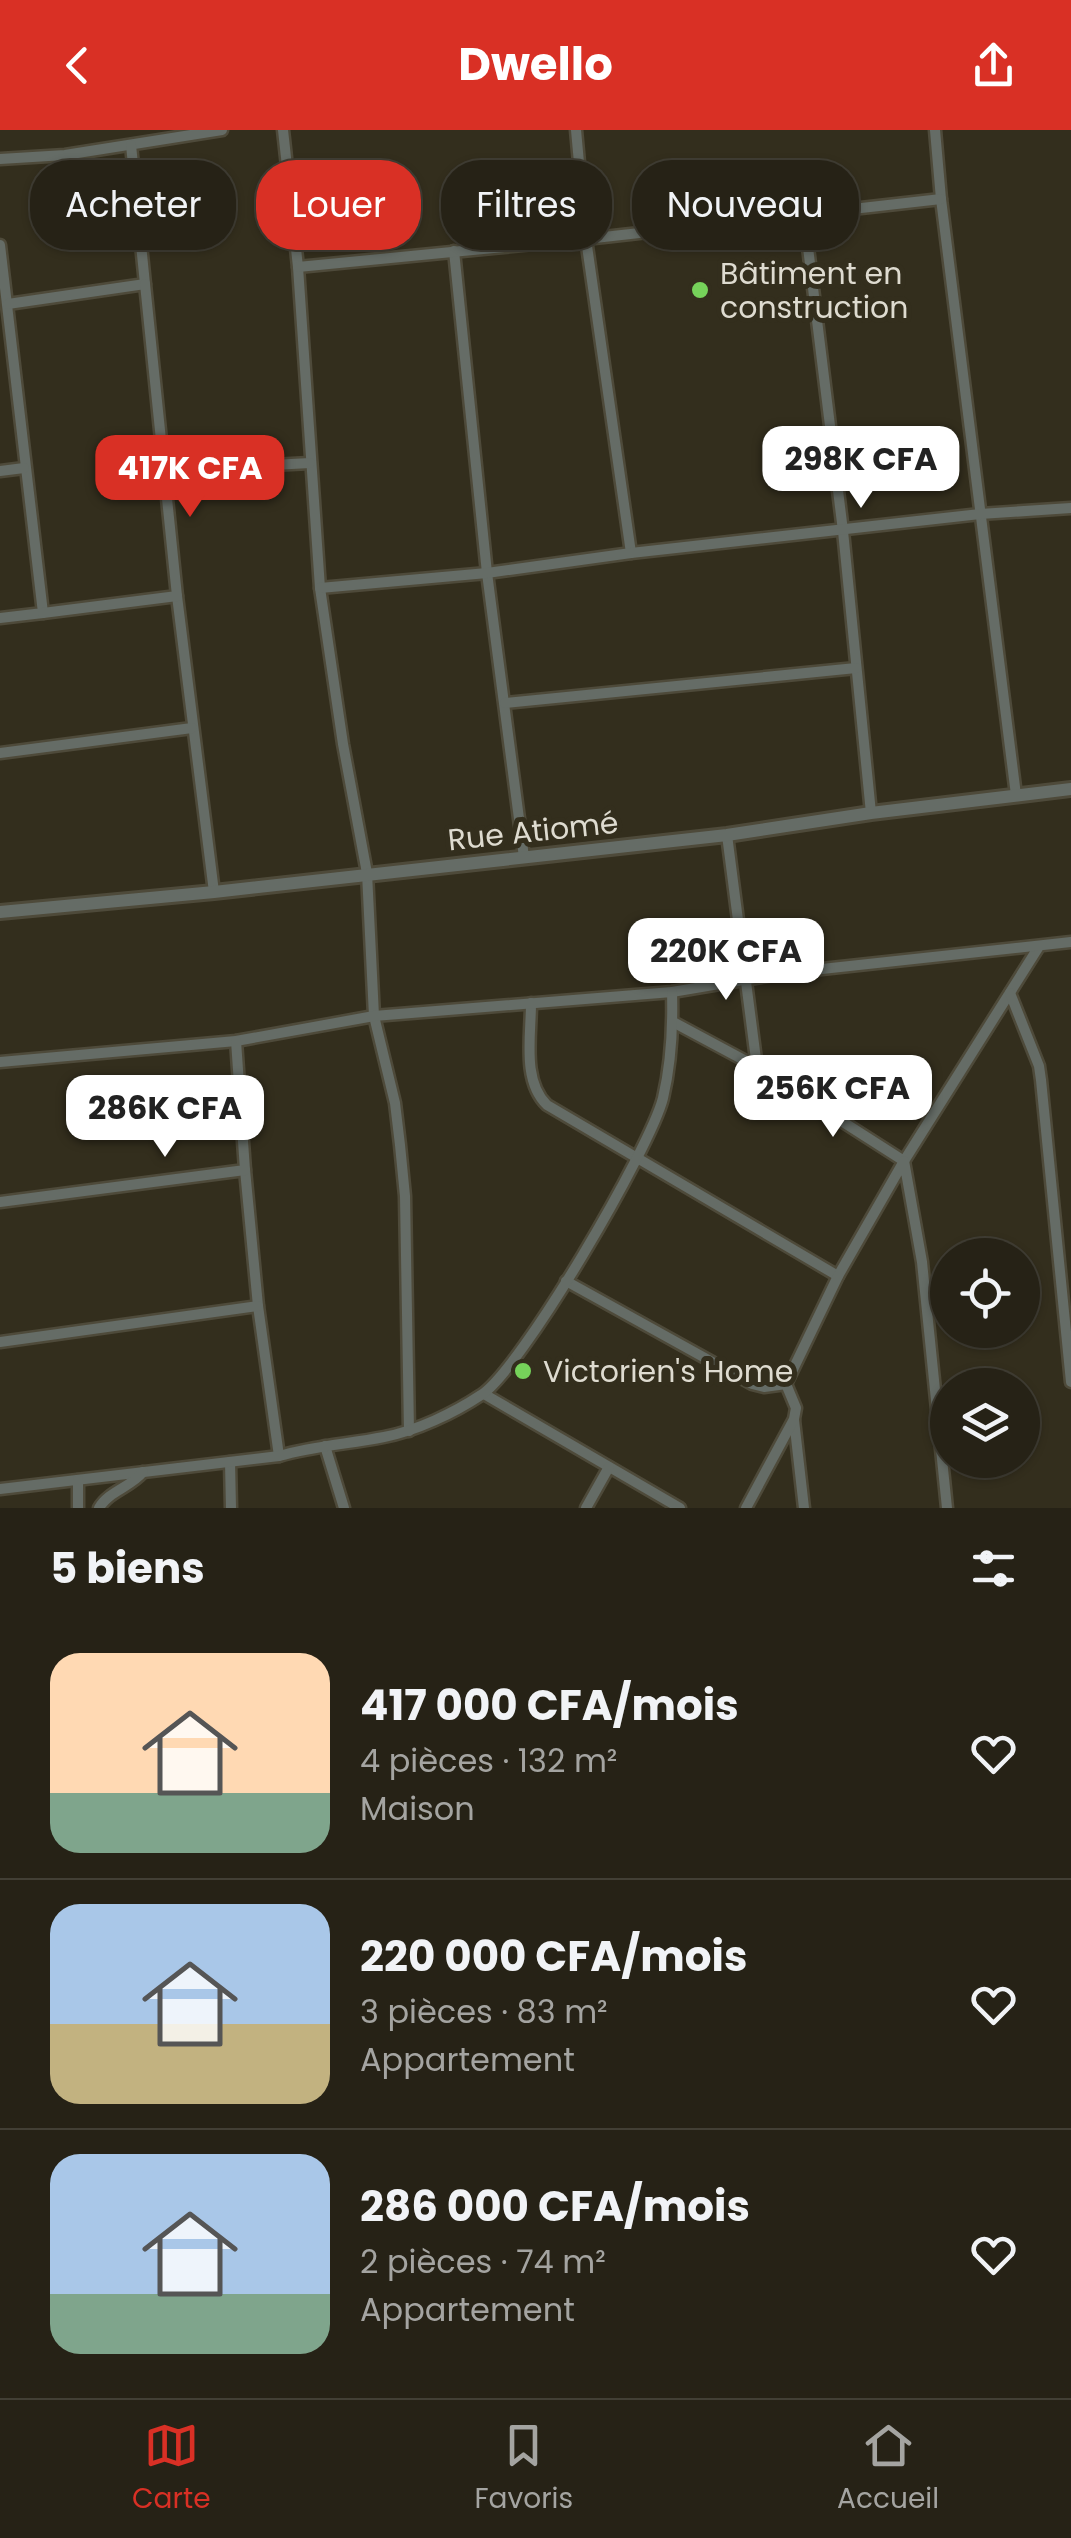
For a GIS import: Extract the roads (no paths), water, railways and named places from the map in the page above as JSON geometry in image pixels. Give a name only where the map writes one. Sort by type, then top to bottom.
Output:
[{"type":"street","points":[[0,158],[64,155],[222,130]]},
{"type":"street","points":[[282,130],[298,267],[320,588],[343,744],[368,873],[374,1016],[395,1103],[405,1196],[410,1430]]},
{"type":"street","points":[[576,130],[579,160]]},
{"type":"street","points":[[935,130],[1016,795]]},
{"type":"street","points":[[132,145],[177,596],[214,892]]},
{"type":"street","points":[[859,208],[941,199]]},
{"type":"street","points":[[0,245],[8,304],[5,328],[43,613]]},
{"type":"street","points":[[298,267],[466,250]]},
{"type":"street","points":[[587,250],[631,553]]},
{"type":"street","points":[[808,250],[843,531],[870,813]]},
{"type":"street","points":[[454,251],[487,573],[524,858]]},
{"type":"street","points":[[8,304],[145,284]]},
{"type":"street","points":[[165,471],[310,463]]},
{"type":"street","points":[[0,471],[24,468]]},
{"type":"street","points":[[320,588],[487,573],[980,514],[1071,508]]},
{"type":"street","points":[[0,618],[177,596]]},
{"type":"street","points":[[505,703],[856,668]]},
{"type":"street","points":[[0,753],[192,728]]},
{"type":"street","name":"Rue Atiomé","points":[[0,912],[727,835],[1071,789]]},
{"type":"street","points":[[727,835],[757,1067]]},
{"type":"street","points":[[0,1062],[236,1041],[374,1016],[672,992],[745,979],[1071,942]]},
{"type":"street","points":[[804,1508],[796,1408],[786,1384],[838,1276],[904,1161],[1038,948]]},
{"type":"street","points":[[0,1488],[279,1456],[410,1430],[484,1394],[525,1346],[637,1160],[663,1098],[673,1022],[672,992]]},
{"type":"street","points":[[1010,993],[1039,1066],[1071,1382]]},
{"type":"street","points":[[531,1003],[532,1081],[538,1096],[548,1105],[838,1276]]},
{"type":"street","points":[[673,1022],[757,1067],[904,1161],[922,1262],[947,1508]]},
{"type":"street","points":[[236,1041],[258,1306],[279,1456]]},
{"type":"street","points":[[0,1202],[244,1170]]},
{"type":"street","points":[[566,1281],[752,1384],[786,1384]]},
{"type":"street","points":[[0,1342],[258,1306]]},
{"type":"street","points":[[484,1394],[663,1503],[680,1508]]},
{"type":"street","points":[[746,1508],[794,1420]]},
{"type":"street","points":[[324,1446],[344,1508]]},
{"type":"street","points":[[230,1462],[231,1508]]},
{"type":"street","points":[[586,1508],[609,1468]]},
{"type":"street","points":[[99,1508],[104,1500],[136,1481],[143,1472]]},
{"type":"street","points":[[78,1480],[78,1508]]},
{"type":"place","name":"Bâtiment en construction","points":[[700,290]]},
{"type":"place","name":"Victorien's Home","points":[[523,1371]]}]
